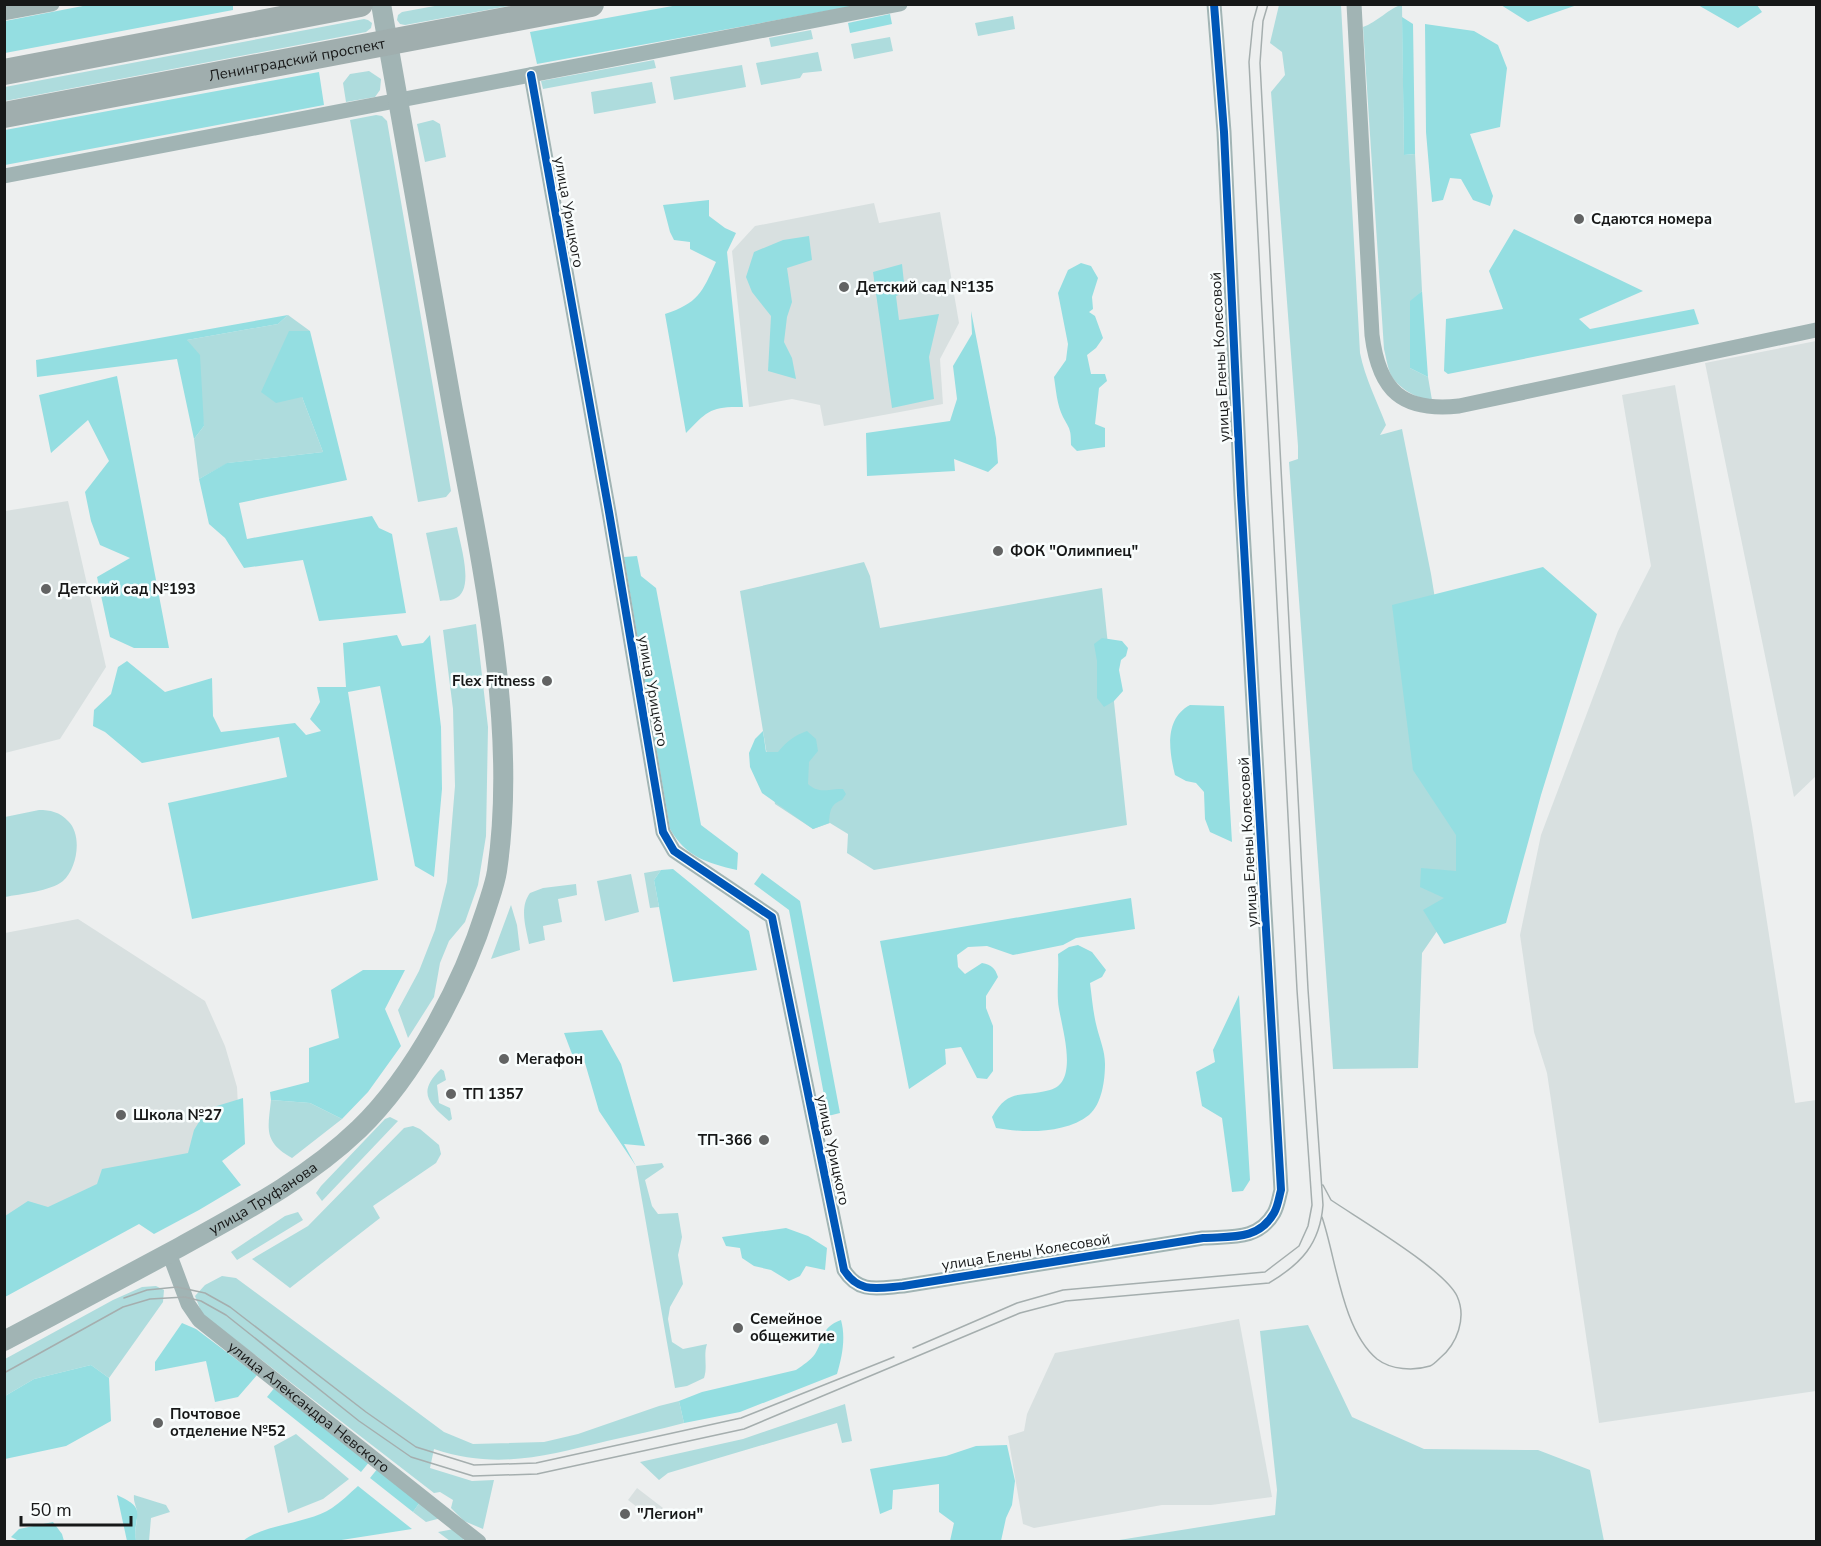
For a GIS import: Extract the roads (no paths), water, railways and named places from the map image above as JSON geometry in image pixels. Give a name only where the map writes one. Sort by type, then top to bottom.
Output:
[{"type":"main road","points":[[4,72],[360,4]]},
{"type":"main road","name":"Ленинградский проспект","points":[[4,115],[591,4]]},
{"type":"street","points":[[4,13],[52,4]]},
{"type":"street","points":[[381,4],[398,100]]},
{"type":"street","points":[[4,176],[900,4]]},
{"type":"street","name":"улица Елены Колесовой","points":[[840,1256],[850,1281],[872,1288],[903,1286],[1203,1238],[1246,1236],[1263,1226],[1274,1213],[1281,1190],[1241,495],[1224,132],[1214,4]]},
{"type":"street","points":[[1354,4],[1374,354],[1385,382],[1402,397],[1427,406],[1460,406],[1816,330]]},
{"type":"street","name":"улица Урицкого","points":[[531,75],[663,832],[674,852],[772,917],[840,1256]]},
{"type":"street","name":"улица Труфанова","points":[[4,1341],[169,1253],[284,1188],[316,1166],[361,1128],[391,1092],[418,1052],[456,985],[478,935],[496,876],[504,810],[502,727],[477,538],[398,100]]},
{"type":"street","name":"улица Александра Невского","points":[[169,1253],[188,1304],[199,1320],[479,1542]]},
{"type":"tram line","points":[[913,1348],[1017,1303],[1063,1290],[1265,1272],[1299,1246],[1308,1226],[1312,1205],[1297,990],[1249,62],[1253,22],[1258,4]]},
{"type":"tram line","points":[[4,1373],[123,1307],[150,1299],[185,1297],[201,1301],[226,1315],[359,1421],[411,1457],[473,1476],[537,1474],[744,1429],[1020,1313],[1066,1301],[1269,1283],[1291,1268],[1307,1252],[1318,1231],[1323,1205],[1308,989],[1260,63],[1263,21],[1268,4]]},
{"type":"tram line","points":[[1322,1217],[1348,1312],[1365,1346],[1377,1359],[1396,1367],[1417,1369],[1434,1364],[1451,1346],[1459,1330],[1461,1313],[1457,1296],[1436,1272],[1419,1259],[1331,1200],[1323,1185]]},
{"type":"tram line","points":[[124,1298],[147,1290],[177,1287],[205,1293],[230,1307],[366,1412],[416,1447],[474,1465],[536,1463],[741,1418],[894,1357]]},
{"type":"place","name":"Сдаются номера","points":[[1579,219]]},
{"type":"place","name":"Детский сад №135","points":[[844,287]]},
{"type":"place","name":"ФОК \"Олимпиец\"","points":[[998,551]]},
{"type":"place","name":"Детский сад №193","points":[[46,589]]},
{"type":"place","name":"Flex Fitness","points":[[547,681]]},
{"type":"place","name":"Мегафон","points":[[504,1059]]},
{"type":"place","name":"ТП 1357","points":[[451,1094]]},
{"type":"place","name":"Школа №27","points":[[121,1115]]},
{"type":"place","name":"ТП-366","points":[[764,1140]]},
{"type":"place","name":"Семейное общежитие","points":[[738,1328]]},
{"type":"place","name":"Почтовое отделение №52","points":[[158,1423]]},
{"type":"place","name":"\"Легион\"","points":[[625,1514]]}]
